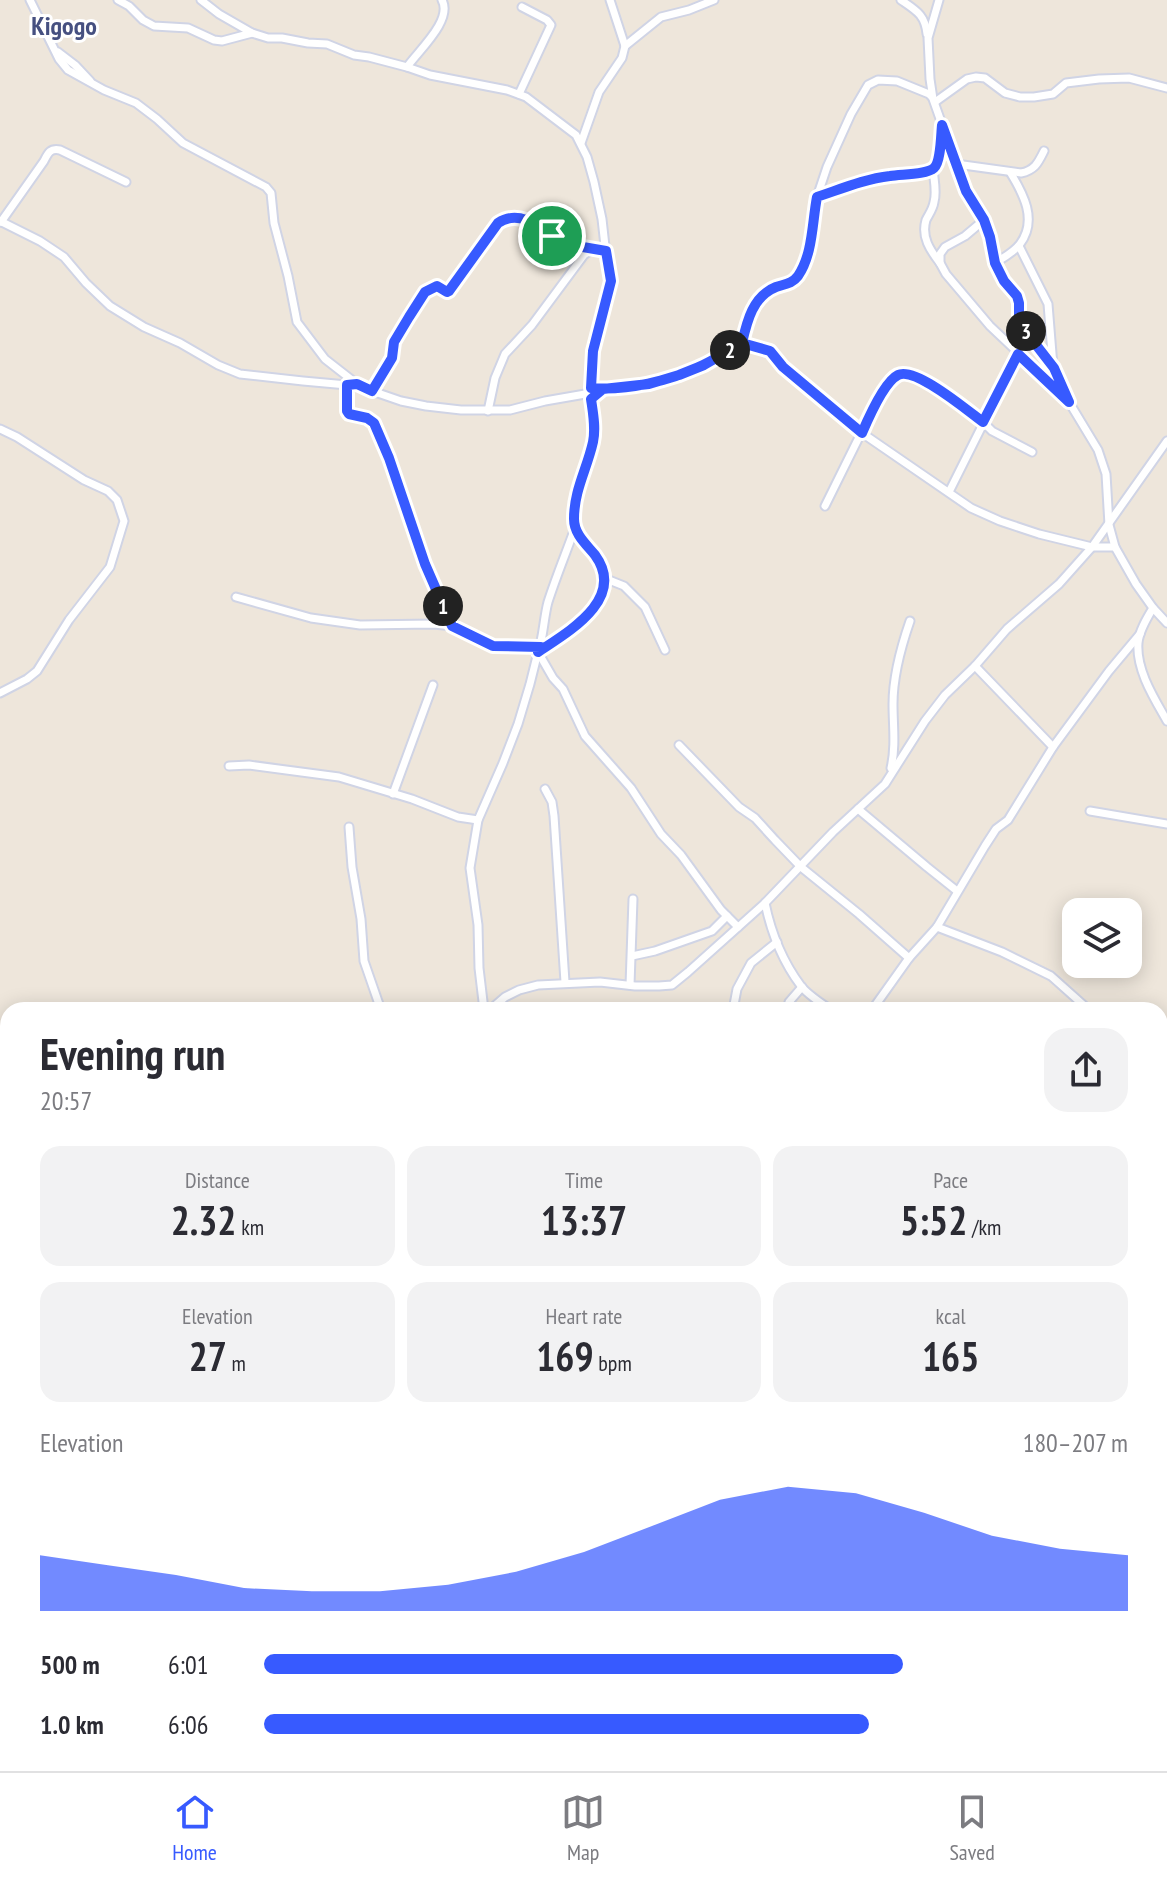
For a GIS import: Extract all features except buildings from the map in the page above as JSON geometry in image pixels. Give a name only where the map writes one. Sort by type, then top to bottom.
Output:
[{"type":"street","points":[[30,0],[53,48],[68,70],[136,103],[183,143],[266,187],[271,193],[274,223],[297,322],[325,359],[357,384],[372,391],[426,406],[510,410],[603,389],[649,384],[704,365],[742,343],[748,319],[761,296],[791,283],[800,271],[808,252],[817,197],[835,149],[868,85],[878,80],[897,81],[929,94],[934,100]]},
{"type":"street","points":[[118,0],[154,26],[188,28],[222,41],[252,33]]},
{"type":"street","points":[[201,0],[252,33],[268,38],[327,44],[354,55],[526,97],[567,127],[581,143],[594,182],[611,281],[593,351],[593,440],[577,487],[574,521],[575,528],[600,564],[604,578],[603,592],[590,613],[575,627],[539,650],[493,646],[452,626],[360,625],[311,618],[236,597]]},
{"type":"street","points":[[407,67],[441,22],[445,11],[442,0]]},
{"type":"street","points":[[581,143],[599,92],[622,58],[625,46],[610,0]]},
{"type":"street","points":[[625,46],[661,17],[714,0]]},
{"type":"street","points":[[901,0],[924,18],[934,100],[966,191],[984,220],[995,263],[1004,281],[1017,296],[1023,328],[1054,368],[1069,402],[1098,450],[1106,474],[1109,525],[1115,547],[1136,584],[1167,623]]},
{"type":"street","points":[[928,38],[939,0]]},
{"type":"street","points":[[519,94],[551,25],[522,7]]},
{"type":"street","points":[[934,100],[967,79],[976,77],[985,78],[1005,93],[1020,97],[1053,94],[1066,83],[1099,79],[1129,78],[1167,88]]},
{"type":"street","points":[[817,197],[877,177],[933,169],[938,158],[942,125]]},
{"type":"street","points":[[126,182],[53,149],[0,222],[40,241],[64,257],[110,306],[218,365],[252,376],[357,384]]},
{"type":"street","points":[[956,164],[1021,173],[1036,166],[1044,151]]},
{"type":"street","points":[[933,169],[936,195],[925,230],[929,248],[975,309],[1069,402]]},
{"type":"street","points":[[995,263],[1019,246],[1027,227],[1024,196],[1010,172]]},
{"type":"street","points":[[372,391],[392,358],[394,342],[425,292],[437,286],[449,291],[498,223],[505,219],[524,219],[563,241],[591,250],[606,251]]},
{"type":"street","points":[[940,263],[940,254],[945,247],[984,220]]},
{"type":"street","points":[[1019,246],[1048,304],[1054,368]]},
{"type":"street","points":[[488,411],[495,378],[505,354],[591,250]]},
{"type":"street","points":[[742,343],[770,351],[783,367],[862,433],[971,508],[1039,534],[1092,547],[1115,547]]},
{"type":"street","points":[[949,492],[1018,354]]},
{"type":"street","points":[[825,506],[874,407],[897,375],[908,373],[926,381],[992,431],[1032,452]]},
{"type":"street","points":[[347,385],[347,411],[374,423],[425,564],[452,626]]},
{"type":"street","points":[[0,429],[84,480],[108,491],[117,500],[124,521],[110,567],[69,620],[37,671],[0,693]]},
{"type":"street","points":[[498,1002],[519,990],[565,982],[672,985],[765,903],[833,832],[885,784],[945,695],[1007,629],[1059,584],[1092,547],[1167,441]]},
{"type":"street","points":[[485,1002],[479,968],[478,925],[470,868],[478,820],[518,724],[539,650],[548,602],[575,528]]},
{"type":"street","points":[[604,578],[624,586],[645,607],[665,650]]},
{"type":"street","points":[[1153,608],[1140,634],[1139,657],[1167,721]]},
{"type":"street","points":[[890,773],[895,750],[893,702],[897,669],[910,621]]},
{"type":"street","points":[[878,1002],[909,958],[937,927],[996,829],[1008,820],[1053,747],[1140,634]]},
{"type":"street","points":[[539,650],[553,678],[563,689],[585,736],[631,788],[661,834],[738,927]]},
{"type":"street","points":[[975,666],[1053,747]]},
{"type":"street","points":[[393,794],[433,685]]},
{"type":"street","points":[[679,745],[801,867],[909,958]]},
{"type":"street","points":[[229,766],[249,765],[339,777],[412,799],[458,817],[478,820]]},
{"type":"street","points":[[545,789],[552,802],[554,816],[565,982]]},
{"type":"street","points":[[858,809],[957,891]]},
{"type":"street","points":[[1090,811],[1167,824]]},
{"type":"street","points":[[349,827],[364,961],[378,1002]]},
{"type":"street","points":[[630,985],[633,899]]},
{"type":"street","points":[[765,903],[769,922],[787,964],[802,987],[821,1002]]},
{"type":"street","points":[[632,956],[712,931],[727,916]]},
{"type":"street","points":[[937,927],[1002,952],[1051,976],[1080,1002]]},
{"type":"street","points":[[735,1002],[737,989],[751,963],[777,942]]},
{"type":"street","points":[[789,1002],[802,987]]},
{"type":"district","name":"Kigogo","points":[[64,25]]},
{"type":"route","points":[[552,236],[524,219],[505,219],[498,223],[449,291],[437,286],[425,292],[394,342],[392,358],[372,391],[357,384],[347,385],[347,411],[374,423],[425,564],[452,626],[493,646],[541,647],[538,652],[575,627],[600,600],[604,585],[600,564],[582,540],[574,521],[577,487],[593,440],[591,399],[603,389],[649,384],[679,375],[704,365],[742,343],[770,351],[783,367],[862,433],[885,389],[897,375],[908,373],[926,381],[983,422],[1018,354],[1069,402],[1054,368],[1023,328],[1017,296],[1004,281],[995,263],[984,220],[966,191],[942,125],[938,158],[933,169],[877,177],[817,197],[808,252],[796,279],[761,296],[748,319],[742,343],[724,352],[704,365],[649,384],[591,388],[593,351],[611,281],[606,251],[591,250],[552,236]]}]
